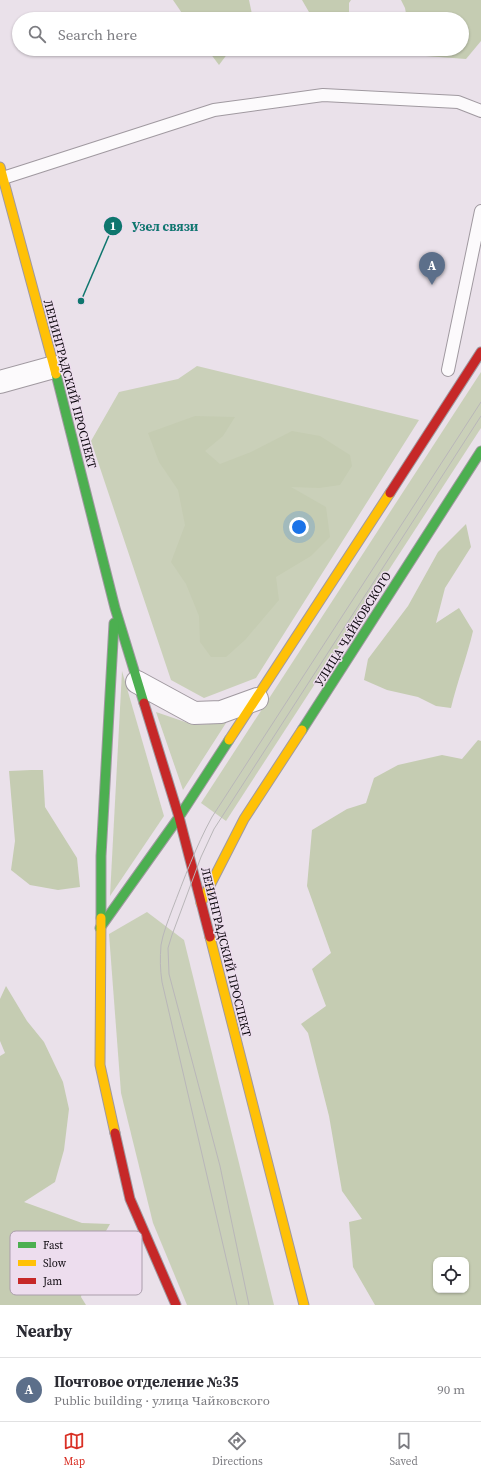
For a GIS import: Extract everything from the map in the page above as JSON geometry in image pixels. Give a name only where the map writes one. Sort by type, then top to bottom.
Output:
[{"type":"main road","name":"ЛЕНИНГРАДСКИЙ ПРОСПЕКТ","points":[[1,172],[54,367],[114,608],[179,817],[304,1305]]},
{"type":"main road","points":[[100,928],[179,817],[481,352]]},
{"type":"main road","name":"УЛИЦА ЧАЙКОВСКОГО","points":[[201,903],[244,819],[481,452]]},
{"type":"main road","name":"ЛЕНИНГРАДСКИЙ ПРОСПЕКТ","points":[[114,608],[101,856],[100,1065],[130,1199],[176,1305]]},
{"type":"street","points":[[0,382],[54,367]]},
{"type":"street","points":[[137,682],[194,713],[221,712],[257,699]]},
{"type":"lane","points":[[1,172],[214,110],[307,97],[323,95],[458,102],[481,110]]},
{"type":"lane","points":[[448,370],[481,211]]},
{"type":"green space","points":[[173,0],[249,0],[252,12],[181,12]]},
{"type":"green space","points":[[302,0],[351,0],[349,3],[349,12],[309,12]]},
{"type":"green space","points":[[401,0],[481,0],[481,41],[469,55],[469,12],[406,12]]},
{"type":"green space","points":[[212,56],[226,56],[219,65]]},
{"type":"green space","points":[[426,56],[468,56],[466,59]]},
{"type":"green space","points":[[197,366],[419,420],[256,678],[204,698],[171,680],[91,441],[119,392],[178,379]]},
{"type":"green space","points":[[481,372],[481,428],[226,821],[201,803]]},
{"type":"green space","points":[[195,416],[235,417],[223,436],[205,451],[220,464],[251,452],[292,431],[320,436],[350,455],[352,466],[340,485],[319,488],[291,487],[326,507],[330,537],[311,556],[276,577],[279,600],[245,640],[226,657],[211,657],[200,642],[199,616],[186,584],[171,562],[185,525],[178,490],[159,462],[148,433]]},
{"type":"green space","points":[[466,524],[471,547],[445,588],[436,623],[459,608],[473,631],[451,708],[436,706],[418,697],[387,690],[364,680],[368,659],[408,606],[438,552]]},
{"type":"green space","points":[[122,671],[164,816],[110,896]]},
{"type":"green space","points":[[156,712],[194,725],[226,723],[183,790]]},
{"type":"green space","points":[[478,740],[481,741],[481,1305],[375,1305],[353,1267],[349,1222],[362,1219],[342,1191],[329,1116],[308,1033],[301,1024],[326,1006],[312,969],[331,953],[307,886],[312,830],[347,809],[366,803],[374,778],[398,765],[442,755],[462,759]]},
{"type":"green space","points":[[43,770],[45,807],[77,858],[80,887],[58,890],[30,885],[11,870],[15,841],[9,771]]},
{"type":"green space","points":[[147,912],[184,940],[274,1305],[187,1305],[153,1223],[121,1093],[109,934]]},
{"type":"green space","points":[[6,986],[27,1021],[44,1042],[63,1082],[69,1109],[64,1150],[55,1182],[24,1202],[82,1223],[110,1224],[106,1231],[10,1231],[10,1295],[81,1295],[86,1305],[0,1305],[0,1056],[5,1053],[0,1041],[0,999]]},
{"type":"tram line","points":[[237,1305],[162,982],[160,959],[163,936],[190,863],[212,817],[481,402]]},
{"type":"tram line","points":[[249,1305],[220,1166],[169,974],[168,948],[201,857],[214,829],[481,416]]},
{"type":"traffic: fast","points":[[56,374],[115,608],[144,703]]},
{"type":"traffic: fast","points":[[302,730],[481,451]]},
{"type":"traffic: fast","points":[[101,918],[101,856],[114,623]]},
{"type":"traffic: fast","points":[[100,928],[179,817],[229,740]]},
{"type":"traffic: slow","points":[[0,167],[56,374]]},
{"type":"traffic: slow","points":[[229,740],[390,493]]},
{"type":"traffic: slow","points":[[201,903],[244,819],[302,730]]},
{"type":"traffic: slow","points":[[101,918],[100,1065],[115,1133]]},
{"type":"traffic: slow","points":[[210,937],[304,1305]]},
{"type":"traffic: jam","points":[[390,493],[481,352]]},
{"type":"traffic: jam","points":[[144,703],[179,817],[210,937]]},
{"type":"traffic: jam","points":[[115,1133],[130,1199],[176,1305]]},
{"type":"place","name":"Почтовое отделение №35","points":[[432,285]]},
{"type":"place","name":"Узел связи","points":[[81,301]]}]
